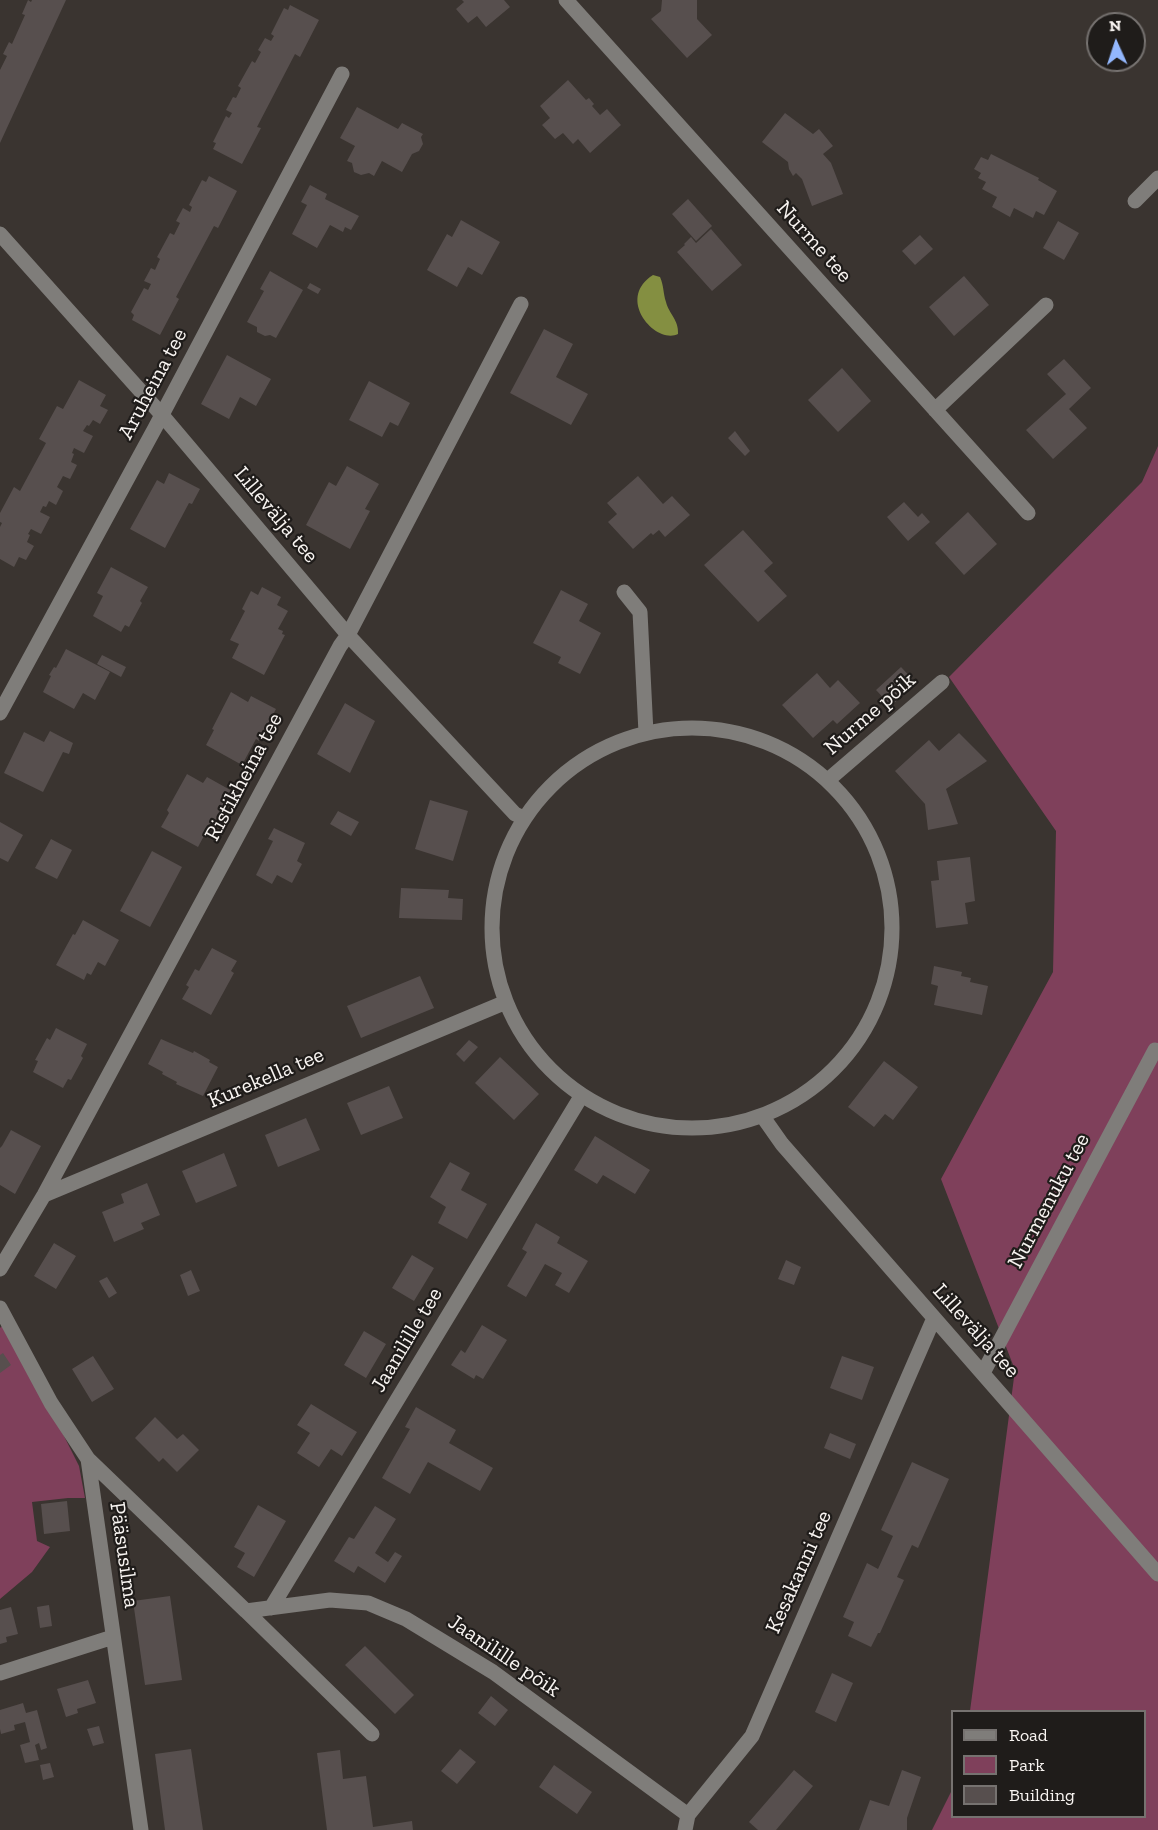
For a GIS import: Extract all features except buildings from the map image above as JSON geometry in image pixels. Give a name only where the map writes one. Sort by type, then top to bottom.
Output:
[{"type":"street","name":"Nurme tee","points":[[571,2],[1028,513]]},
{"type":"street","name":"Aruheina tee","points":[[0,713],[162,415],[342,74]]},
{"type":"street","points":[[1135,201],[1158,178]]},
{"type":"street","name":"Lillevälja tee","points":[[0,234],[162,415],[348,635],[514,814],[524,818]]},
{"type":"street","name":"Ristikheina tee","points":[[0,1269],[44,1195],[334,656],[348,635],[521,304]]},
{"type":"street","points":[[935,410],[1046,305]]},
{"type":"street","points":[[624,592],[640,612],[646,733]]},
{"type":"street","name":"Nurme põik","points":[[828,780],[942,682]]},
{"type":"street","points":[[685,728],[724,730],[762,740],[797,757],[828,780],[854,808],[873,841],[887,877],[893,914],[892,952],[884,989],[869,1024],[847,1055],[821,1082],[789,1104],[763,1117],[710,1128],[666,1126],[622,1116],[582,1095],[558,1077],[519,1029],[506,1002],[496,972],[493,950],[492,908],[498,876],[524,818],[548,789],[577,764],[610,745],[646,733],[685,728]]},
{"type":"street","name":"Kurekella tee","points":[[44,1195],[506,1002]]},
{"type":"street","name":"Nurmenuku tee","points":[[983,1373],[1155,1050]]},
{"type":"street","name":"Jaanilille tee","points":[[271,1608],[582,1095]]},
{"type":"street","name":"Lillevälja tee","points":[[763,1117],[782,1144],[1158,1575]]},
{"type":"street","name":"Pääsusilma","points":[[0,1308],[51,1403],[88,1459],[141,1830]]},
{"type":"street","name":"Kesakanni tee","points":[[685,1830],[688,1815],[752,1736],[934,1318]]},
{"type":"street","points":[[88,1459],[372,1734]]},
{"type":"street","name":"Jaanilille põik","points":[[246,1611],[330,1600],[368,1603],[406,1619],[493,1672],[688,1815]]},
{"type":"street","points":[[0,1673],[113,1637]]},
{"type":"green space","points":[[1158,446],[1158,1830],[932,1830],[951,1792],[951,1818],[1146,1818],[1146,1710],[970,1710],[1015,1370],[941,1179],[1053,972],[1056,831],[949,677],[1142,482]]},
{"type":"green space","points":[[2,1326],[48,1404],[79,1466],[85,1498],[32,1502],[37,1541],[50,1547],[32,1572],[0,1599],[0,1328]]},
{"type":"shaded area","points":[[653,275],[660,277],[667,306],[677,325],[678,334],[669,336],[659,333],[643,318],[638,307],[638,296],[642,285]]}]
